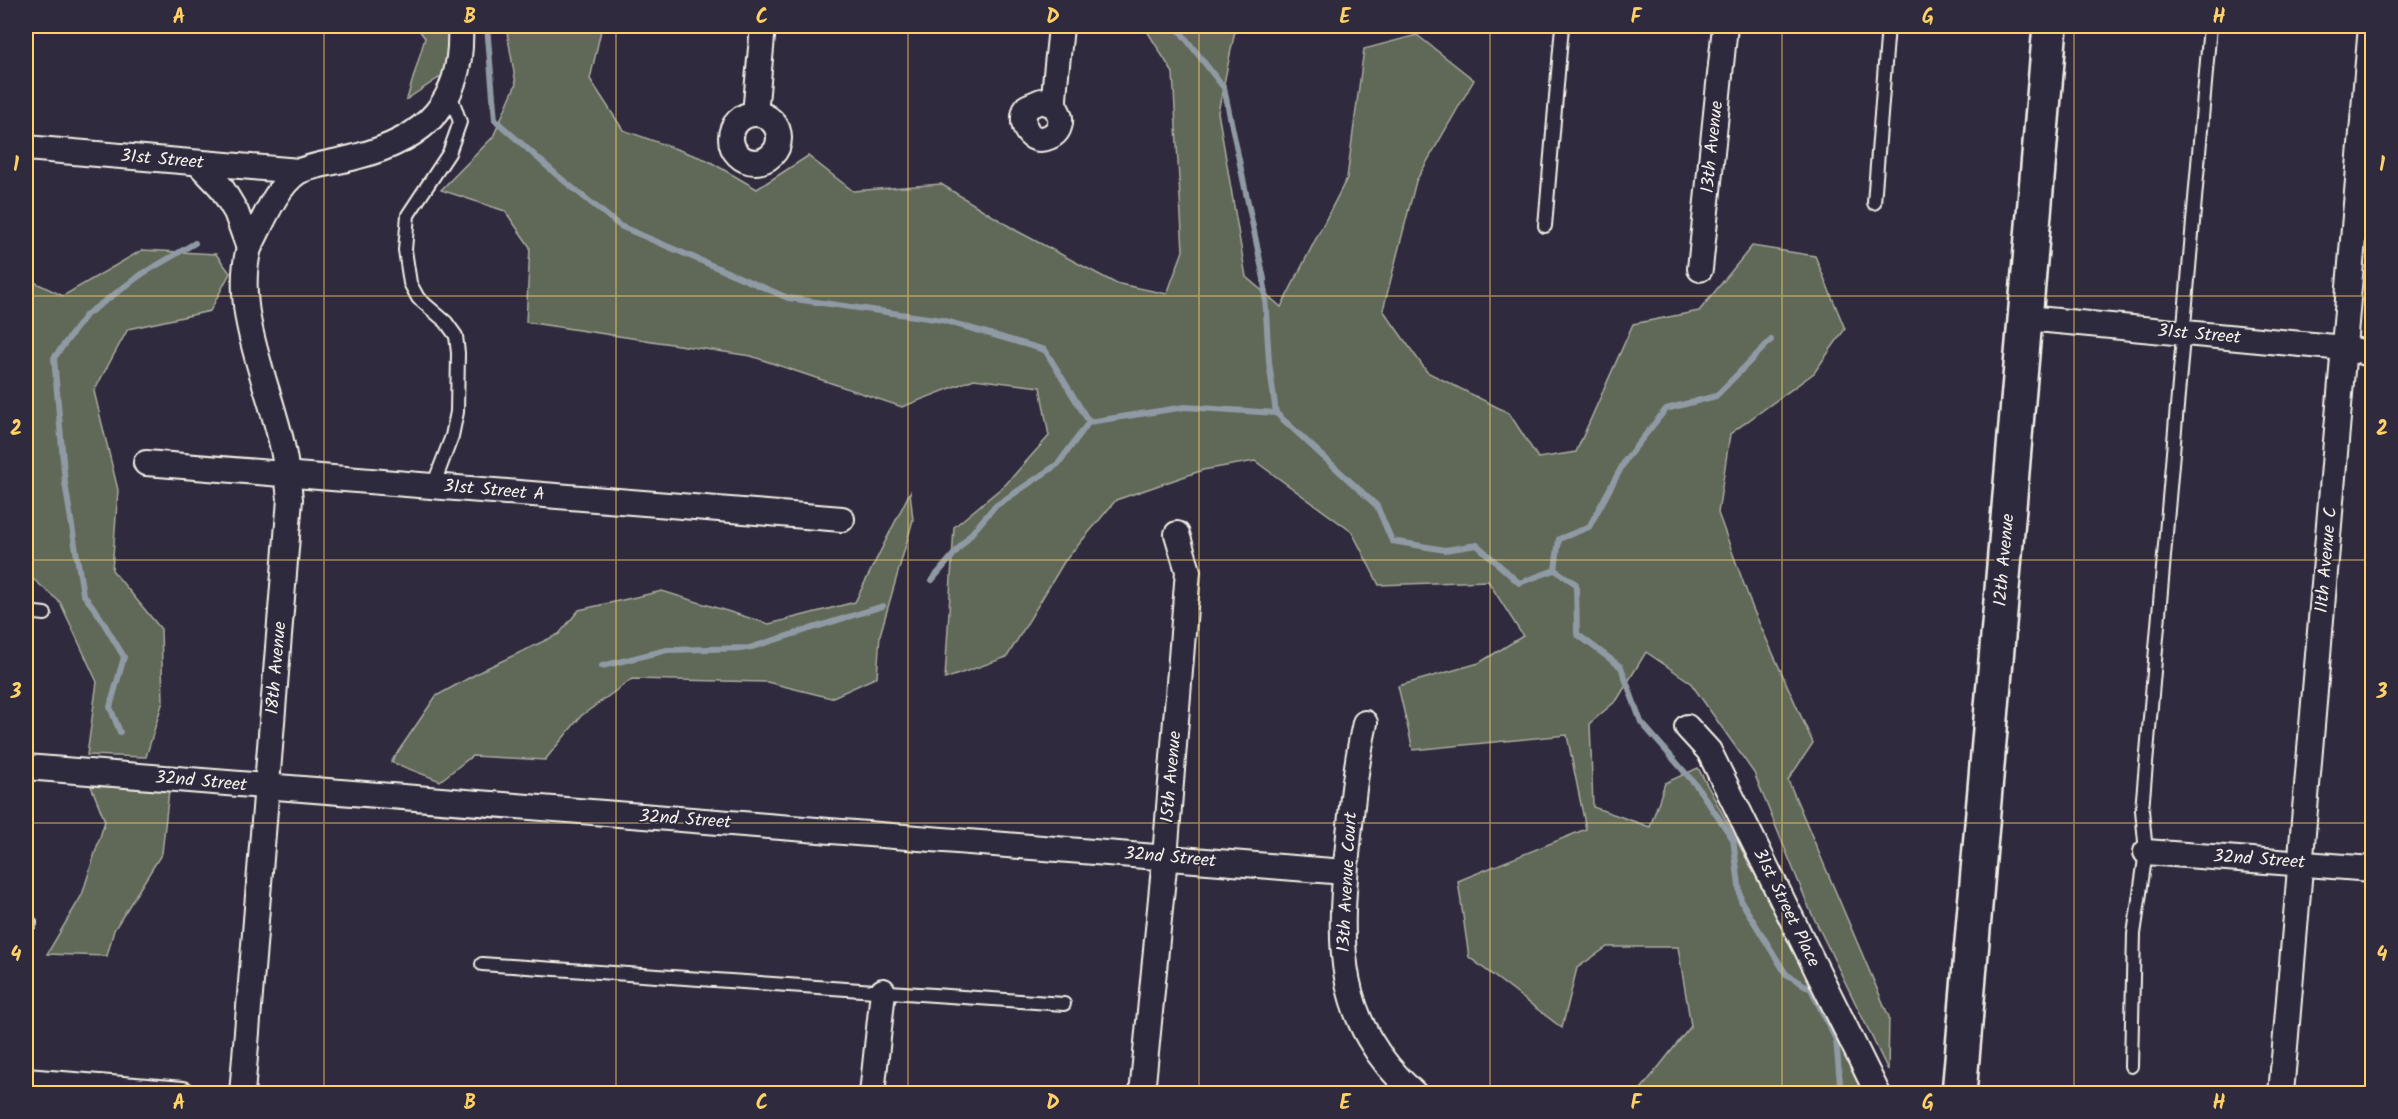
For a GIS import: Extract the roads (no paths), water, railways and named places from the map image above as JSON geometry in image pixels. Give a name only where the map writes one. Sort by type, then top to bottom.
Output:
[{"type":"street","points":[[299,171],[371,153],[403,139],[435,116],[455,82],[460,60],[460,26]]},
{"type":"street","points":[[755,114],[763,26]]},
{"type":"street","points":[[1054,105],[1061,26]]},
{"type":"street","name":"13th Avenue","points":[[1700,269],[1725,26]]},
{"type":"street","name":"12th Avenue","points":[[1959,1094],[2050,26]]},
{"type":"street","name":"11th Avenue C","points":[[2281,1094],[2371,26]]},
{"type":"street","name":"31st Street","points":[[26,148],[299,171]]},
{"type":"street","name":"18th Avenue","points":[[199,164],[222,187],[236,212],[249,249]]},
{"type":"street","name":"18th Avenue","points":[[242,1094],[290,500],[282,444],[250,323],[244,291],[249,249],[282,188],[299,171]]},
{"type":"street","name":"31st Street","points":[[2026,318],[2344,348],[2373,354]]},
{"type":"street","name":"31st Street A","points":[[146,463],[842,519]]},
{"type":"street","name":"15th Avenue","points":[[1142,1094],[1166,858],[1188,571],[1177,534]]},
{"type":"street","name":"13th Avenue Court","points":[[1365,723],[1357,760],[1345,872],[1343,952],[1346,979],[1353,1005],[1374,1048],[1415,1094]]},
{"type":"street","name":"31st Street Place","points":[[1687,727],[1708,751],[1878,1094]]},
{"type":"street","name":"32nd Street","points":[[26,766],[1345,872]]},
{"type":"street","name":"32nd Street","points":[[2146,852],[2373,869]]},
{"type":"street","points":[[872,1094],[883,991]]},
{"type":"street","points":[[26,1081],[183,1094]]},
{"type":"lane","points":[[1545,226],[1562,26]]},
{"type":"lane","points":[[1874,203],[1888,26]]},
{"type":"lane","points":[[2131,1066],[2134,934],[2146,852],[2142,810],[2210,26]]},
{"type":"lane","points":[[433,486],[452,436],[456,412],[458,353],[456,336],[446,322],[418,298],[410,283],[405,250],[408,215],[449,153],[460,122],[450,93]]},
{"type":"lane","points":[[26,612],[45,614]]},
{"type":"lane","points":[[482,964],[1064,1004]]},
{"type":"waterway","points":[[487,26],[495,120],[558,176],[620,226],[788,298],[942,320],[1045,350],[1089,422],[1185,407],[1276,413],[1377,506],[1392,541],[1445,550],[1477,545],[1519,583],[1555,570],[1576,584],[1577,634],[1621,667],[1641,722],[1696,785],[1733,839],[1741,901],[1786,974],[1811,989],[1836,1040],[1841,1094]]},
{"type":"waterway","points":[[1176,26],[1224,88],[1264,279],[1269,362],[1276,413]]},
{"type":"waterway","points":[[120,732],[110,707],[124,657],[97,612],[83,594],[65,483],[54,358],[86,315],[142,274],[195,243]]},
{"type":"waterway","points":[[1555,570],[1559,539],[1589,527],[1626,459],[1666,409],[1716,396],[1771,340]]},
{"type":"waterway","points":[[932,580],[994,507],[1058,464],[1089,422]]},
{"type":"waterway","points":[[602,666],[667,650],[749,648],[883,606]]}]
